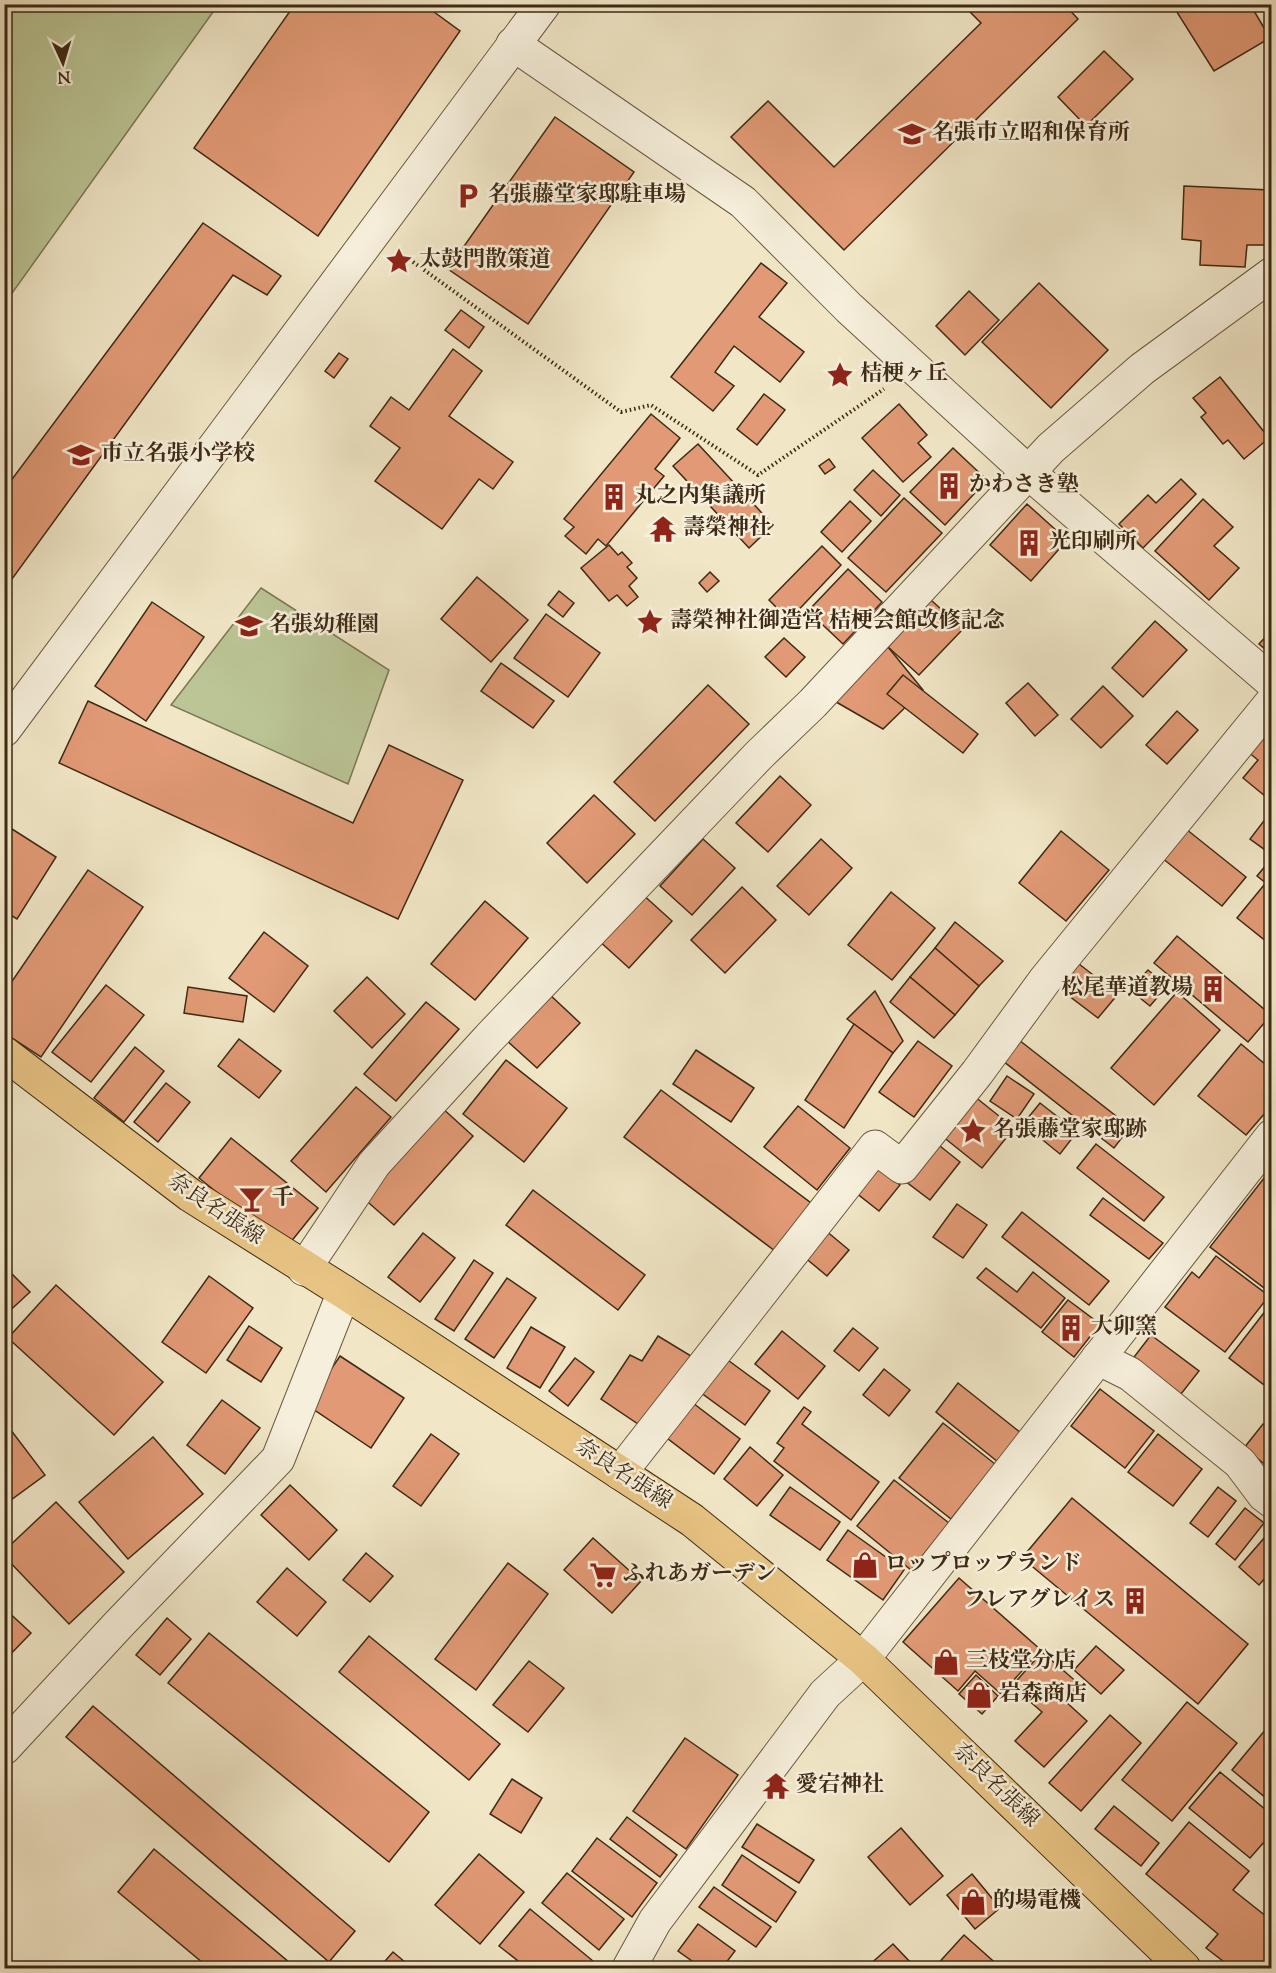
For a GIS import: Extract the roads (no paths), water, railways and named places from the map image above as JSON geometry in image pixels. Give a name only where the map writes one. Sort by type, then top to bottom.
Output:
[{"type":"main road","name":"奈良名張線","points":[[4,1053],[189,1195],[344,1293],[692,1520],[863,1659],[1184,1968]]},
{"type":"street","points":[[4,730],[544,4]]},
{"type":"street","points":[[513,44],[743,202],[849,308],[1029,473],[1272,682]]},
{"type":"street","points":[[304,1269],[374,1164],[489,1038],[759,755],[813,704],[1052,448],[1142,369],[1272,274]]},
{"type":"street","points":[[620,1473],[875,1147],[902,1167],[977,1072],[1052,971],[1272,702]]},
{"type":"street","points":[[629,1968],[655,1921],[818,1704],[863,1659],[1272,1136]]},
{"type":"street","points":[[4,1748],[126,1616],[278,1459],[344,1293]]},
{"type":"street","points":[[1098,1359],[1130,1374],[1240,1462],[1264,1495],[1272,1501]]},
{"type":"place","name":"名張市立昭和保育所","points":[[912,134]]},
{"type":"place","name":"名張藤堂家邸駐車場","points":[[468,196]]},
{"type":"place","name":"太鼓門散策道","points":[[399,261]]},
{"type":"place","name":"桔梗ヶ丘","points":[[840,375]]},
{"type":"place","name":"市立名張小学校","points":[[81,455]]},
{"type":"place","name":"かわさき塾","points":[[949,486]]},
{"type":"place","name":"丸之内集議所","points":[[614,497]]},
{"type":"place","name":"壽榮神社","points":[[663,529]]},
{"type":"place","name":"光印刷所","points":[[1029,543]]},
{"type":"place","name":"壽榮神社御造営 桔梗会館改修記念","points":[[650,622]]},
{"type":"place","name":"名張幼稚園","points":[[249,626]]},
{"type":"place","name":"松尾華道教場","points":[[1213,989]]},
{"type":"place","name":"名張藤堂家邸跡","points":[[973,1131]]},
{"type":"place","name":"千","points":[[252,1199]]},
{"type":"place","name":"大卯窯","points":[[1071,1328]]},
{"type":"place","name":"ロップロップランド","points":[[865,1565]]},
{"type":"place","name":"ふれあガーデン","points":[[603,1575]]},
{"type":"place","name":"フレアグレイス","points":[[1135,1601]]},
{"type":"place","name":"三枝堂分店","points":[[946,1662]]},
{"type":"place","name":"岩森商店","points":[[979,1695]]},
{"type":"place","name":"愛宕神社","points":[[776,1786]]},
{"type":"place","name":"的場電機","points":[[973,1902]]}]
